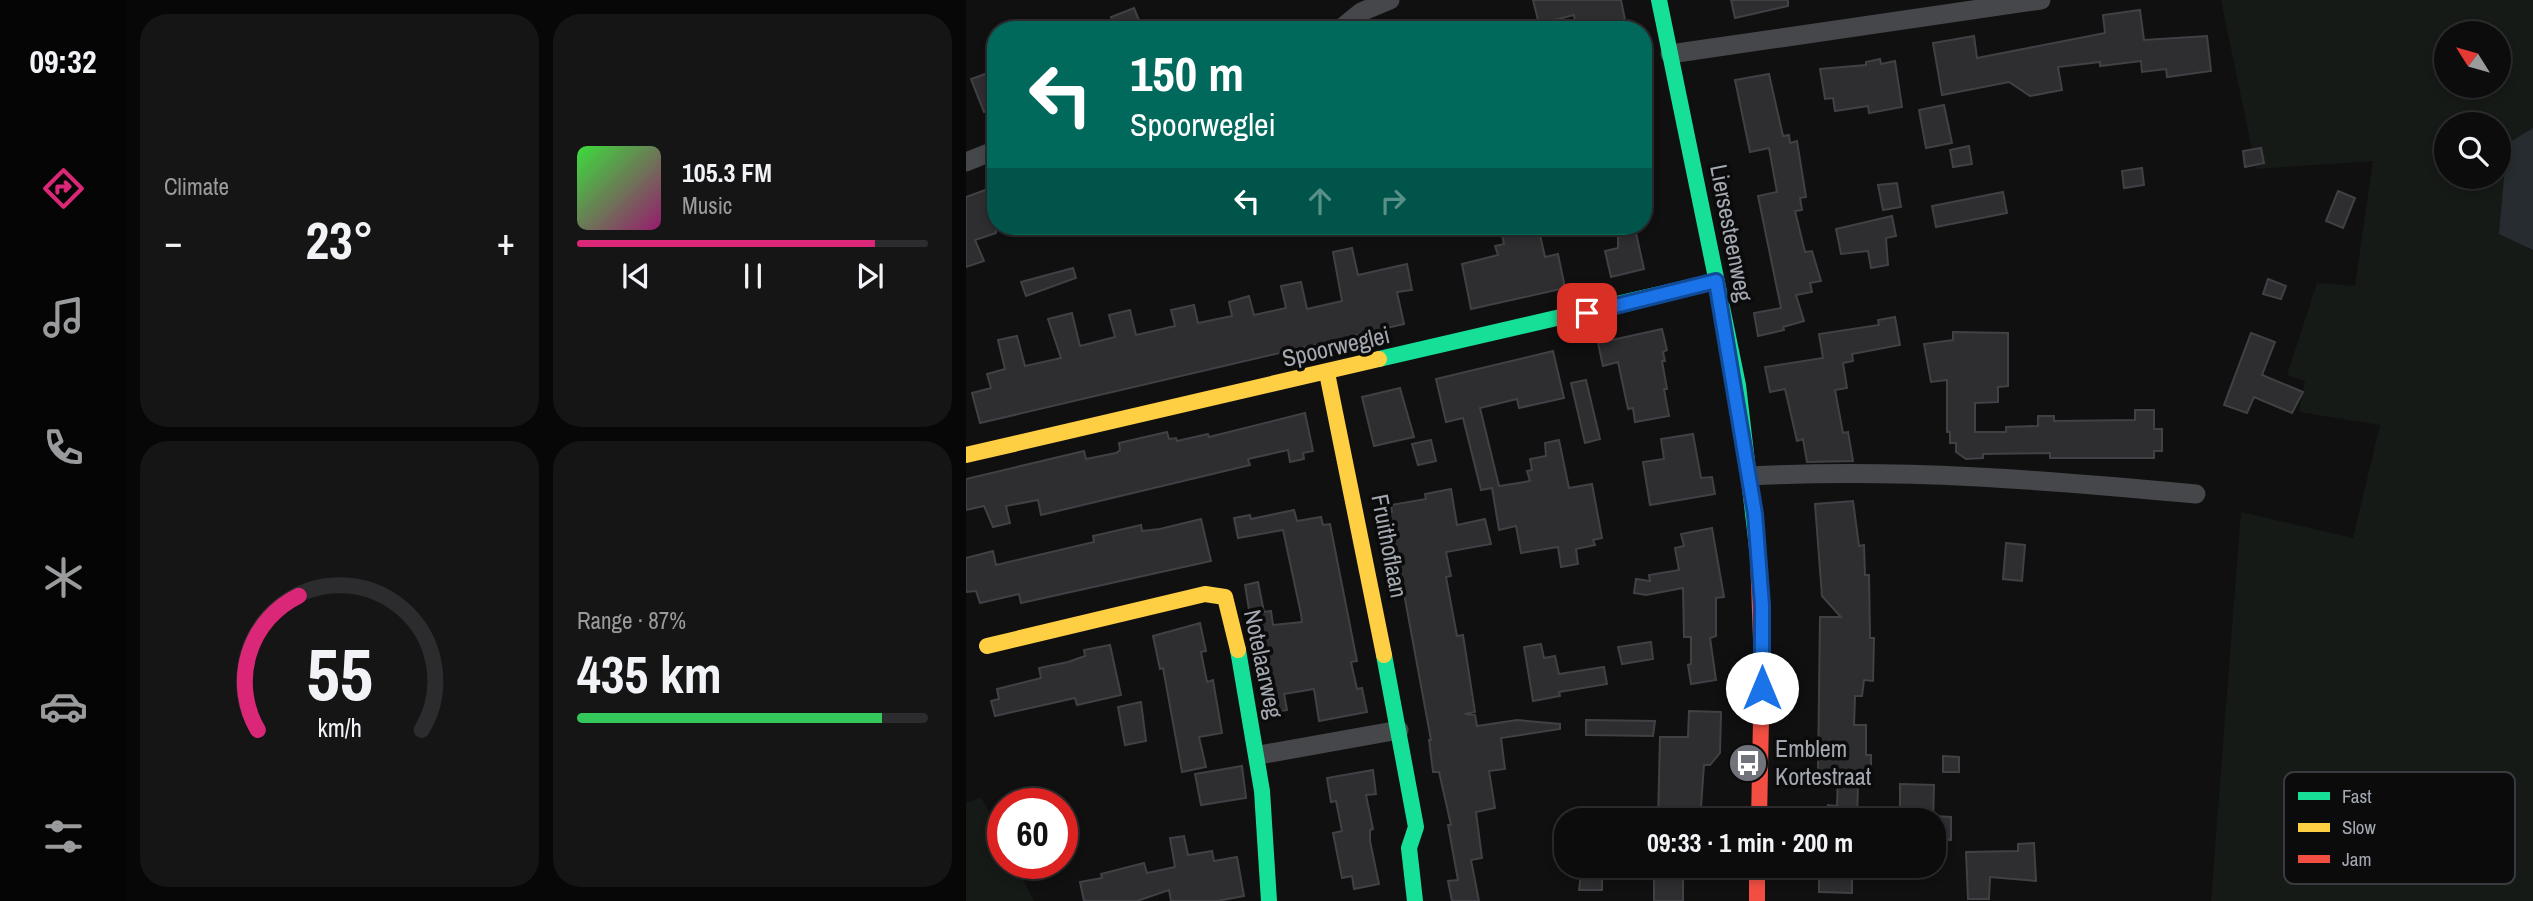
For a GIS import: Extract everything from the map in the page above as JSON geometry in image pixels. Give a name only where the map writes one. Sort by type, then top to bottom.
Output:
[{"type":"street","points":[[1350,21],[1361,12],[1390,0]]},
{"type":"street","name":"Liersesteenweg","points":[[1659,0],[1716,281],[1750,476],[1762,605],[1759,808]]},
{"type":"street","points":[[1670,54],[2041,0]]},
{"type":"street","points":[[966,162],[987,154]]},
{"type":"street","name":"Spoorweglei","points":[[966,455],[1716,281]]},
{"type":"street","name":"Fruithoflaan","points":[[1327,373],[1355,500],[1416,827],[1409,856],[1415,901]]},
{"type":"street","points":[[1750,476],[1919,472],[2196,494]]},
{"type":"street","name":"Notelaarweg","points":[[987,646],[1215,593],[1224,597],[1230,610],[1259,755],[1266,822],[1269,901]]},
{"type":"street","points":[[1741,690],[1762,688]]},
{"type":"street","points":[[1259,755],[1399,730]]},
{"type":"street","points":[[1757,878],[1757,901]]},
{"type":"shaded area","points":[[2221,0],[2533,0],[2533,128],[2511,142],[2511,112],[2434,112],[2434,189],[2511,189],[2511,165],[2528,249],[2533,250],[2533,901],[2211,901],[2241,512],[2353,538],[2380,425],[2299,412],[2305,381],[2287,375],[2317,283],[2355,286],[2373,161],[2256,169]]},
{"type":"shaded area","points":[[2533,128],[2533,250],[2499,234],[2503,189],[2511,189],[2511,142]]},
{"type":"shaded area","points":[[981,797],[987,808],[987,879],[1023,879],[1034,901],[966,901],[966,803]]},
{"type":"building","points":[[1533,0],[1621,0],[1625,21],[1575,21],[1574,15],[1538,21]]},
{"type":"building","points":[[1731,0],[1788,0],[1788,6],[1735,18]]},
{"type":"building","points":[[1134,8],[1139,21],[1113,21],[1111,17]]},
{"type":"building","points":[[2140,10],[2144,40],[2207,36],[2211,71],[2167,77],[2166,69],[2142,72],[2141,61],[2100,66],[2100,62],[2058,67],[2062,90],[2030,96],[2009,82],[1942,95],[1933,43],[1974,36],[1977,58],[2105,33],[2103,15]]},
{"type":"building","points":[[1880,59],[1881,64],[1895,61],[1902,107],[1869,113],[1868,106],[1835,111],[1833,98],[1825,99],[1820,69],[1866,65],[1866,62]]},
{"type":"building","points":[[987,73],[987,111],[984,112],[971,79]]},
{"type":"building","points":[[1769,74],[1783,136],[1789,135],[1790,143],[1797,141],[1806,197],[1800,198],[1802,210],[1795,211],[1805,252],[1812,251],[1821,281],[1810,283],[1812,292],[1796,295],[1804,321],[1783,327],[1784,330],[1758,336],[1754,313],[1781,308],[1758,196],[1777,192],[1769,148],[1750,152],[1735,80]]},
{"type":"building","points":[[1944,105],[1952,143],[1926,148],[1919,110]]},
{"type":"building","points":[[1969,146],[1972,164],[1953,167],[1950,150]]},
{"type":"building","points":[[2261,148],[2264,163],[2245,167],[2243,151]]},
{"type":"building","points":[[2142,168],[2144,185],[2124,188],[2122,171]]},
{"type":"building","points":[[1897,183],[1901,207],[1883,210],[1878,185]]},
{"type":"building","points":[[987,189],[987,235],[990,235],[975,240],[984,261],[966,267],[966,197]]},
{"type":"building","points":[[2338,191],[2355,198],[2343,228],[2326,221]]},
{"type":"building","points":[[2003,192],[2007,213],[1936,227],[1932,206]]},
{"type":"building","points":[[1892,216],[1896,236],[1886,238],[1888,265],[1871,268],[1868,251],[1841,254],[1836,229]]},
{"type":"building","points":[[1502,235],[1540,235],[1545,257],[1558,254],[1565,288],[1471,309],[1462,264],[1498,255],[1495,246],[1504,244]]},
{"type":"building","points":[[1636,235],[1644,269],[1611,277],[1605,251],[1618,248],[1618,237]]},
{"type":"building","points":[[1352,248],[1358,275],[1407,264],[1412,290],[1397,292],[1404,324],[980,423],[972,393],[991,388],[987,374],[1005,369],[998,340],[1017,336],[1025,366],[1061,358],[1048,319],[1072,313],[1080,346],[1115,337],[1109,315],[1130,310],[1136,335],[1175,326],[1171,310],[1194,305],[1198,323],[1232,316],[1229,302],[1249,296],[1254,315],[1286,308],[1281,286],[1301,282],[1307,309],[1342,301],[1333,252]]},
{"type":"building","points":[[1073,268],[1076,278],[1026,296],[1021,282]]},
{"type":"building","points":[[2268,279],[2286,286],[2281,299],[2263,294]]},
{"type":"building","points":[[1895,317],[1900,345],[1852,354],[1853,361],[1843,363],[1847,388],[1835,390],[1843,433],[1848,432],[1853,461],[1807,462],[1803,439],[1797,441],[1785,389],[1770,392],[1765,367],[1823,358],[1819,334],[1879,325],[1878,320]]},
{"type":"building","points":[[1662,329],[1667,350],[1663,352],[1665,361],[1662,361],[1669,416],[1635,422],[1633,408],[1628,409],[1618,362],[1603,366],[1598,343]]},
{"type":"building","points":[[1953,332],[2008,333],[2008,386],[1998,387],[1998,402],[1975,403],[1975,432],[2006,432],[2006,427],[2038,426],[2038,416],[2054,416],[2054,421],[2135,420],[2135,410],[2154,410],[2154,429],[2162,429],[2162,451],[2154,451],[2154,458],[2050,458],[2050,453],[1983,454],[1983,458],[1966,459],[1956,452],[1956,443],[1950,443],[1950,432],[1947,432],[1947,380],[1931,382],[1924,344],[1953,340]]},
{"type":"building","points":[[2251,333],[2275,342],[2262,375],[2303,392],[2292,413],[2254,397],[2247,413],[2224,405]]},
{"type":"building","points":[[1553,351],[1564,398],[1519,408],[1517,399],[1480,408],[1499,486],[1530,481],[1527,471],[1532,470],[1530,459],[1546,456],[1545,443],[1559,440],[1569,488],[1592,484],[1602,538],[1593,540],[1595,545],[1576,549],[1578,564],[1561,567],[1558,547],[1521,553],[1516,526],[1499,530],[1492,488],[1481,490],[1463,418],[1446,422],[1436,379]]},
{"type":"building","points":[[1586,380],[1600,439],[1585,443],[1571,383]]},
{"type":"building","points":[[1400,388],[1414,437],[1374,446],[1362,397]]},
{"type":"building","points":[[1305,413],[1313,451],[1303,453],[1304,459],[1290,462],[1288,450],[1248,459],[1250,465],[1041,515],[1038,500],[1006,506],[1010,523],[993,527],[984,506],[966,510],[966,479],[1084,451],[1086,459],[1116,453],[1120,450],[1119,443],[1167,432],[1169,439],[1176,438],[1177,441],[1208,434],[1209,437]]},
{"type":"building","points":[[1693,434],[1701,478],[1712,477],[1715,494],[1650,505],[1643,462],[1664,459],[1661,439]]},
{"type":"building","points":[[1431,440],[1436,461],[1418,465],[1412,444]]},
{"type":"building","points":[[1451,489],[1457,525],[1485,519],[1491,544],[1446,552],[1451,576],[1446,577],[1457,636],[1463,635],[1475,712],[1465,714],[1475,715],[1477,726],[1517,720],[1560,724],[1560,729],[1501,738],[1505,769],[1489,771],[1495,808],[1476,812],[1482,858],[1471,860],[1479,901],[1452,901],[1448,881],[1458,880],[1448,825],[1451,825],[1439,772],[1433,772],[1431,740],[1389,512],[1392,512],[1391,505],[1426,499],[1425,494]]},
{"type":"building","points":[[1853,501],[1859,546],[1864,545],[1865,575],[1869,575],[1870,638],[1874,638],[1873,681],[1864,680],[1862,696],[1855,696],[1854,725],[1866,725],[1866,755],[1871,755],[1871,773],[1865,773],[1865,784],[1858,784],[1857,808],[1828,808],[1828,805],[1837,806],[1838,773],[1818,772],[1820,617],[1841,617],[1822,596],[1815,504]]},
{"type":"building","points":[[1294,510],[1297,521],[1321,517],[1323,525],[1330,524],[1357,661],[1351,662],[1357,689],[1362,688],[1367,712],[1319,721],[1314,689],[1284,694],[1287,710],[1266,714],[1245,585],[1258,582],[1264,612],[1271,611],[1273,625],[1302,622],[1301,614],[1283,530],[1238,538],[1234,518],[1250,515],[1251,519]]},
{"type":"building","points":[[1201,519],[1211,561],[1021,603],[1019,594],[980,603],[976,591],[966,592],[966,558],[993,551],[996,565],[1094,542],[1093,536],[1141,525],[1142,531]]},
{"type":"building","points":[[1712,528],[1724,597],[1716,598],[1716,636],[1710,638],[1716,680],[1691,684],[1688,665],[1691,664],[1691,637],[1684,637],[1683,588],[1646,595],[1634,593],[1636,579],[1650,581],[1649,575],[1679,570],[1675,548],[1684,546],[1681,534]]},
{"type":"building","points":[[2006,543],[2025,545],[2022,581],[2003,579]]},
{"type":"building","points":[[1200,623],[1206,651],[1201,652],[1207,682],[1213,680],[1222,733],[1199,737],[1206,767],[1182,772],[1163,668],[1160,669],[1153,636]]},
{"type":"building","points":[[1651,642],[1653,659],[1622,664],[1618,647]]},
{"type":"building","points":[[1541,644],[1544,658],[1555,656],[1559,674],[1604,667],[1607,684],[1559,692],[1560,696],[1533,701],[1524,647]]},
{"type":"building","points":[[1110,645],[1121,695],[1077,705],[1075,698],[995,716],[991,701],[999,699],[997,689],[1041,678],[1039,668],[1085,656],[1084,650]]},
{"type":"building","points":[[1141,702],[1146,741],[1125,745],[1118,707]]},
{"type":"building","points":[[1689,711],[1721,712],[1720,753],[1710,765],[1704,765],[1701,808],[1658,808],[1660,737],[1688,737]]},
{"type":"building","points":[[1586,720],[1655,721],[1653,736],[1586,735]]},
{"type":"building","points":[[1943,756],[1959,757],[1959,772],[1943,772]]},
{"type":"building","points":[[1242,766],[1246,798],[1201,805],[1195,774]]},
{"type":"building","points":[[1373,770],[1376,794],[1366,795],[1373,829],[1370,830],[1370,841],[1379,884],[1354,889],[1352,876],[1342,878],[1333,833],[1342,831],[1336,801],[1331,802],[1327,778]]},
{"type":"building","points":[[1900,784],[1934,785],[1933,808],[1900,808]]},
{"type":"building","points":[[1946,817],[1951,817],[1951,840],[1946,840]]},
{"type":"building","points":[[1184,836],[1188,855],[1212,851],[1214,861],[1237,857],[1244,896],[1217,901],[1171,901],[1169,890],[1137,901],[1084,901],[1080,882],[1102,878],[1101,874],[1144,863],[1147,873],[1175,867],[1170,838]]},
{"type":"building","points":[[2034,843],[2036,881],[1990,877],[1989,899],[1968,899],[1966,852],[2018,851],[2018,844]]},
{"type":"building","points":[[1581,878],[1602,878],[1602,890],[1579,890]]},
{"type":"building","points":[[1654,878],[1683,878],[1683,901],[1654,901]]},
{"type":"building","points":[[1819,878],[1852,878],[1852,893],[1819,892]]},
{"type":"traffic: fast","points":[[1659,0],[1738,385],[1758,556]]},
{"type":"traffic: fast","points":[[1379,359],[1716,281]]},
{"type":"traffic: fast","points":[[1238,650],[1262,791],[1269,901]]},
{"type":"traffic: fast","points":[[1384,655],[1416,827],[1409,848],[1415,901]]},
{"type":"traffic: slow","points":[[966,455],[1379,359]]},
{"type":"traffic: slow","points":[[1327,373],[1384,655]]},
{"type":"traffic: slow","points":[[987,646],[1205,594],[1225,597],[1238,650]]},
{"type":"traffic: jam","points":[[1758,556],[1762,668],[1759,808]]},
{"type":"traffic: jam","points":[[1757,878],[1757,901]]},
{"type":"place","name":"Emblem Kortestraat","points":[[1748,763]]},
{"type":"route","points":[[1587,313],[1716,281],[1735,378],[1755,514],[1762,605],[1762,688]]}]
